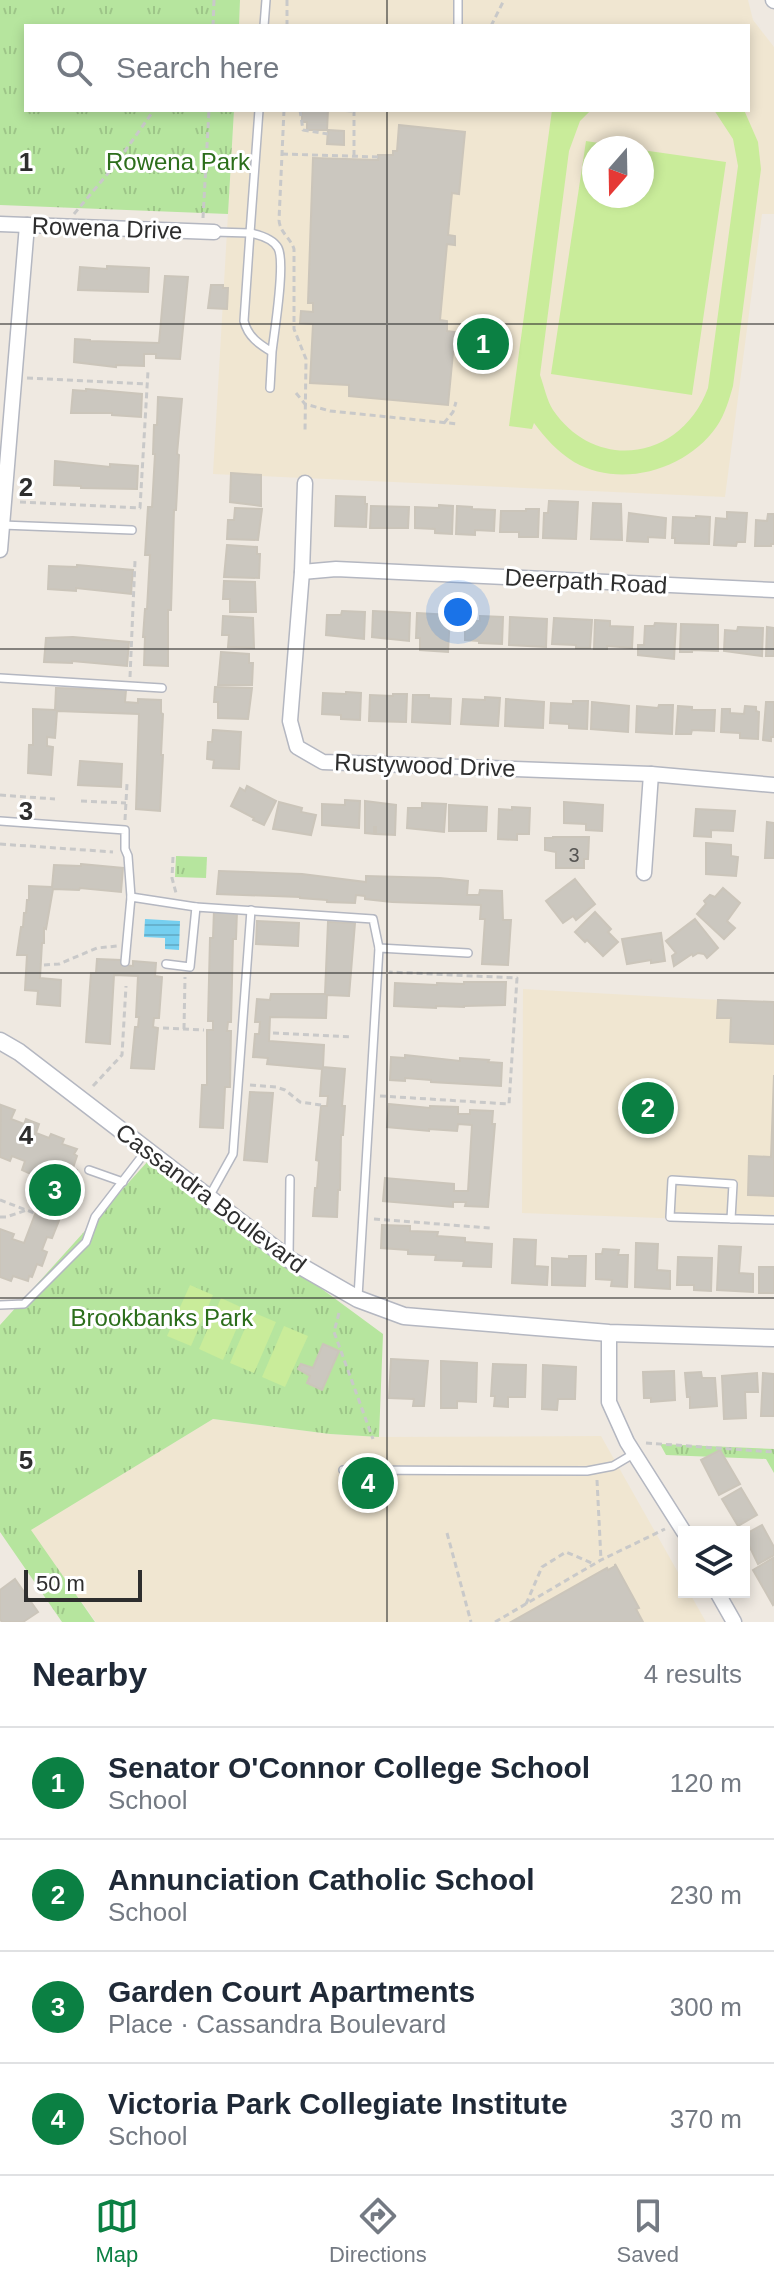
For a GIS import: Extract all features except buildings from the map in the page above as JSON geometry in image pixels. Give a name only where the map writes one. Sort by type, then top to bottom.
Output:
[{"type":"street","name":"Rowena Drive","points":[[0,224],[208,231]]},
{"type":"street","points":[[0,550],[27,225]]},
{"type":"street","name":"Rustywood Drive","points":[[305,483],[302,572],[290,721],[297,747],[323,762],[651,774],[774,785]]},
{"type":"street","name":"Deerpath Road","points":[[302,572],[336,569],[774,590]]},
{"type":"street","points":[[644,873],[651,774]]},
{"type":"street","name":"Cassandra Boulevard","points":[[0,1041],[19,1052],[290,1260],[358,1299],[404,1316],[609,1333],[774,1338]]},
{"type":"street","points":[[609,1333],[609,1402],[631,1447],[681,1526]]},
{"type":"street","points":[[720,1598],[734,1622]]},
{"type":"lane","points":[[264,24],[266,0]]},
{"type":"lane","points":[[458,0],[458,24]]},
{"type":"lane","points":[[259,112],[244,321],[252,337],[272,352]]},
{"type":"lane","points":[[208,231],[261,236],[273,243],[280,255],[270,388]]},
{"type":"lane","points":[[2,525],[132,530]]},
{"type":"lane","points":[[0,678],[162,688]]},
{"type":"lane","points":[[0,821],[125,830],[131,897],[125,962]]},
{"type":"lane","points":[[131,897],[196,907],[373,919],[379,948],[358,1299]]},
{"type":"lane","points":[[166,964],[190,967],[196,907]]},
{"type":"lane","points":[[208,1198],[233,1154],[251,910]]},
{"type":"lane","points":[[379,948],[468,953]]},
{"type":"lane","points":[[0,1305],[24,1304],[86,1242],[95,1217],[146,1150]]},
{"type":"lane","points":[[89,1170],[123,1182]]},
{"type":"lane","points":[[290,1179],[290,1260]]},
{"type":"lane","points":[[731,1219],[733,1184],[672,1180],[670,1217],[731,1219],[774,1220]]},
{"type":"lane","points":[[343,1470],[587,1471],[613,1466],[631,1447]]},
{"type":"path","points":[[213,24],[214,0]]},
{"type":"path","points":[[287,0],[287,24]]},
{"type":"path","points":[[492,24],[504,0]]},
{"type":"path","points":[[65,226],[115,165],[153,112]]},
{"type":"path","points":[[208,231],[209,112]]},
{"type":"path","points":[[300,112],[303,130],[328,134]]},
{"type":"path","points":[[354,112],[354,156]]},
{"type":"path","points":[[282,154],[378,157]]},
{"type":"path","points":[[4,501],[140,508],[148,371]]},
{"type":"path","points":[[15,378],[147,384]]},
{"type":"path","points":[[296,393],[305,404],[330,411],[458,424]]},
{"type":"path","points":[[444,423],[456,402]]},
{"type":"path","points":[[130,686],[135,561]]},
{"type":"path","points":[[125,830],[127,784]]},
{"type":"path","points":[[0,795],[55,799]]},
{"type":"path","points":[[81,801],[126,803]]},
{"type":"path","points":[[0,844],[118,852],[128,856]]},
{"type":"path","points":[[173,857],[172,878],[179,904]]},
{"type":"path","points":[[44,965],[59,964],[97,948],[125,945]]},
{"type":"path","points":[[183,966],[186,982],[184,1029]]},
{"type":"path","points":[[370,1096],[509,1104],[517,978],[377,971]]},
{"type":"path","points":[[93,1086],[122,1055],[126,986]]},
{"type":"path","points":[[163,1028],[204,1030]]},
{"type":"path","points":[[273,1033],[352,1037]]},
{"type":"path","points":[[239,1084],[276,1087],[300,1102],[321,1105]]},
{"type":"path","points":[[0,1200],[34,1213]]},
{"type":"path","points":[[0,1217],[27,1210]]},
{"type":"path","points":[[362,1218],[490,1228]]},
{"type":"path","points":[[339,1313],[334,1332],[373,1439]]},
{"type":"path","points":[[631,1447],[774,1452]]},
{"type":"path","points":[[597,1470],[601,1560]]},
{"type":"path","points":[[495,1622],[601,1560],[678,1529]]},
{"type":"path","points":[[447,1533],[471,1622]]},
{"type":"path","points":[[526,1604],[542,1567],[566,1552],[594,1564]]},
{"type":"shaded area","points":[[240,0],[748,0],[753,20],[774,47],[774,214],[762,214],[725,497],[213,474],[234,112],[750,112],[750,24],[239,24]]},
{"type":"shaded area","points":[[523,989],[774,1003],[774,1222],[522,1213]]},
{"type":"shaded area","points":[[213,1419],[379,1437],[601,1436],[678,1572],[678,1598],[692,1598],[706,1622],[96,1622],[30,1530]]},
{"type":"green space","name":"Rowena Park","points":[[0,0],[240,0],[239,24],[24,24],[24,112],[234,112],[228,214],[0,205]]},
{"type":"green space","points":[[552,112],[589,112],[580,121],[569,151],[540,375],[553,410],[571,430],[592,444],[615,450],[637,450],[659,443],[679,430],[696,412],[708,388],[738,166],[733,139],[715,112],[745,112],[758,142],[761,169],[733,386],[717,426],[689,454],[671,464],[652,471],[612,474],[574,462],[534,423],[532,429],[509,426]]},
{"type":"green space","points":[[654,152],[726,162],[692,395],[551,374],[582,168],[582,208],[654,208]]},
{"type":"green space","points":[[176,856],[207,857],[206,878],[175,877]]},
{"type":"green space","name":"Brookbanks Park","points":[[148,1161],[383,1334],[379,1437],[213,1419],[31,1530],[95,1622],[62,1622],[0,1532],[0,1325]]},
{"type":"green space","points":[[190,1285],[213,1295],[191,1346],[167,1336]]},
{"type":"green space","points":[[221,1298],[245,1309],[223,1360],[199,1349]]},
{"type":"green space","points":[[252,1312],[276,1322],[254,1373],[230,1363]]},
{"type":"green space","points":[[284,1326],[308,1336],[285,1387],[262,1377]]},
{"type":"green space","points":[[660,1444],[774,1449],[774,1473],[766,1459],[666,1455]]},
{"type":"water","points":[[145,919],[180,921],[179,950],[165,949],[165,938],[144,937]]},
{"type":"place","name":"Senator O'Connor College School","points":[[483,344]]},
{"type":"place","name":"Annunciation Catholic School","points":[[648,1108]]},
{"type":"place","name":"Garden Court Apartments","points":[[55,1190]]},
{"type":"place","name":"Victoria Park Collegiate Institute","points":[[368,1483]]}]
